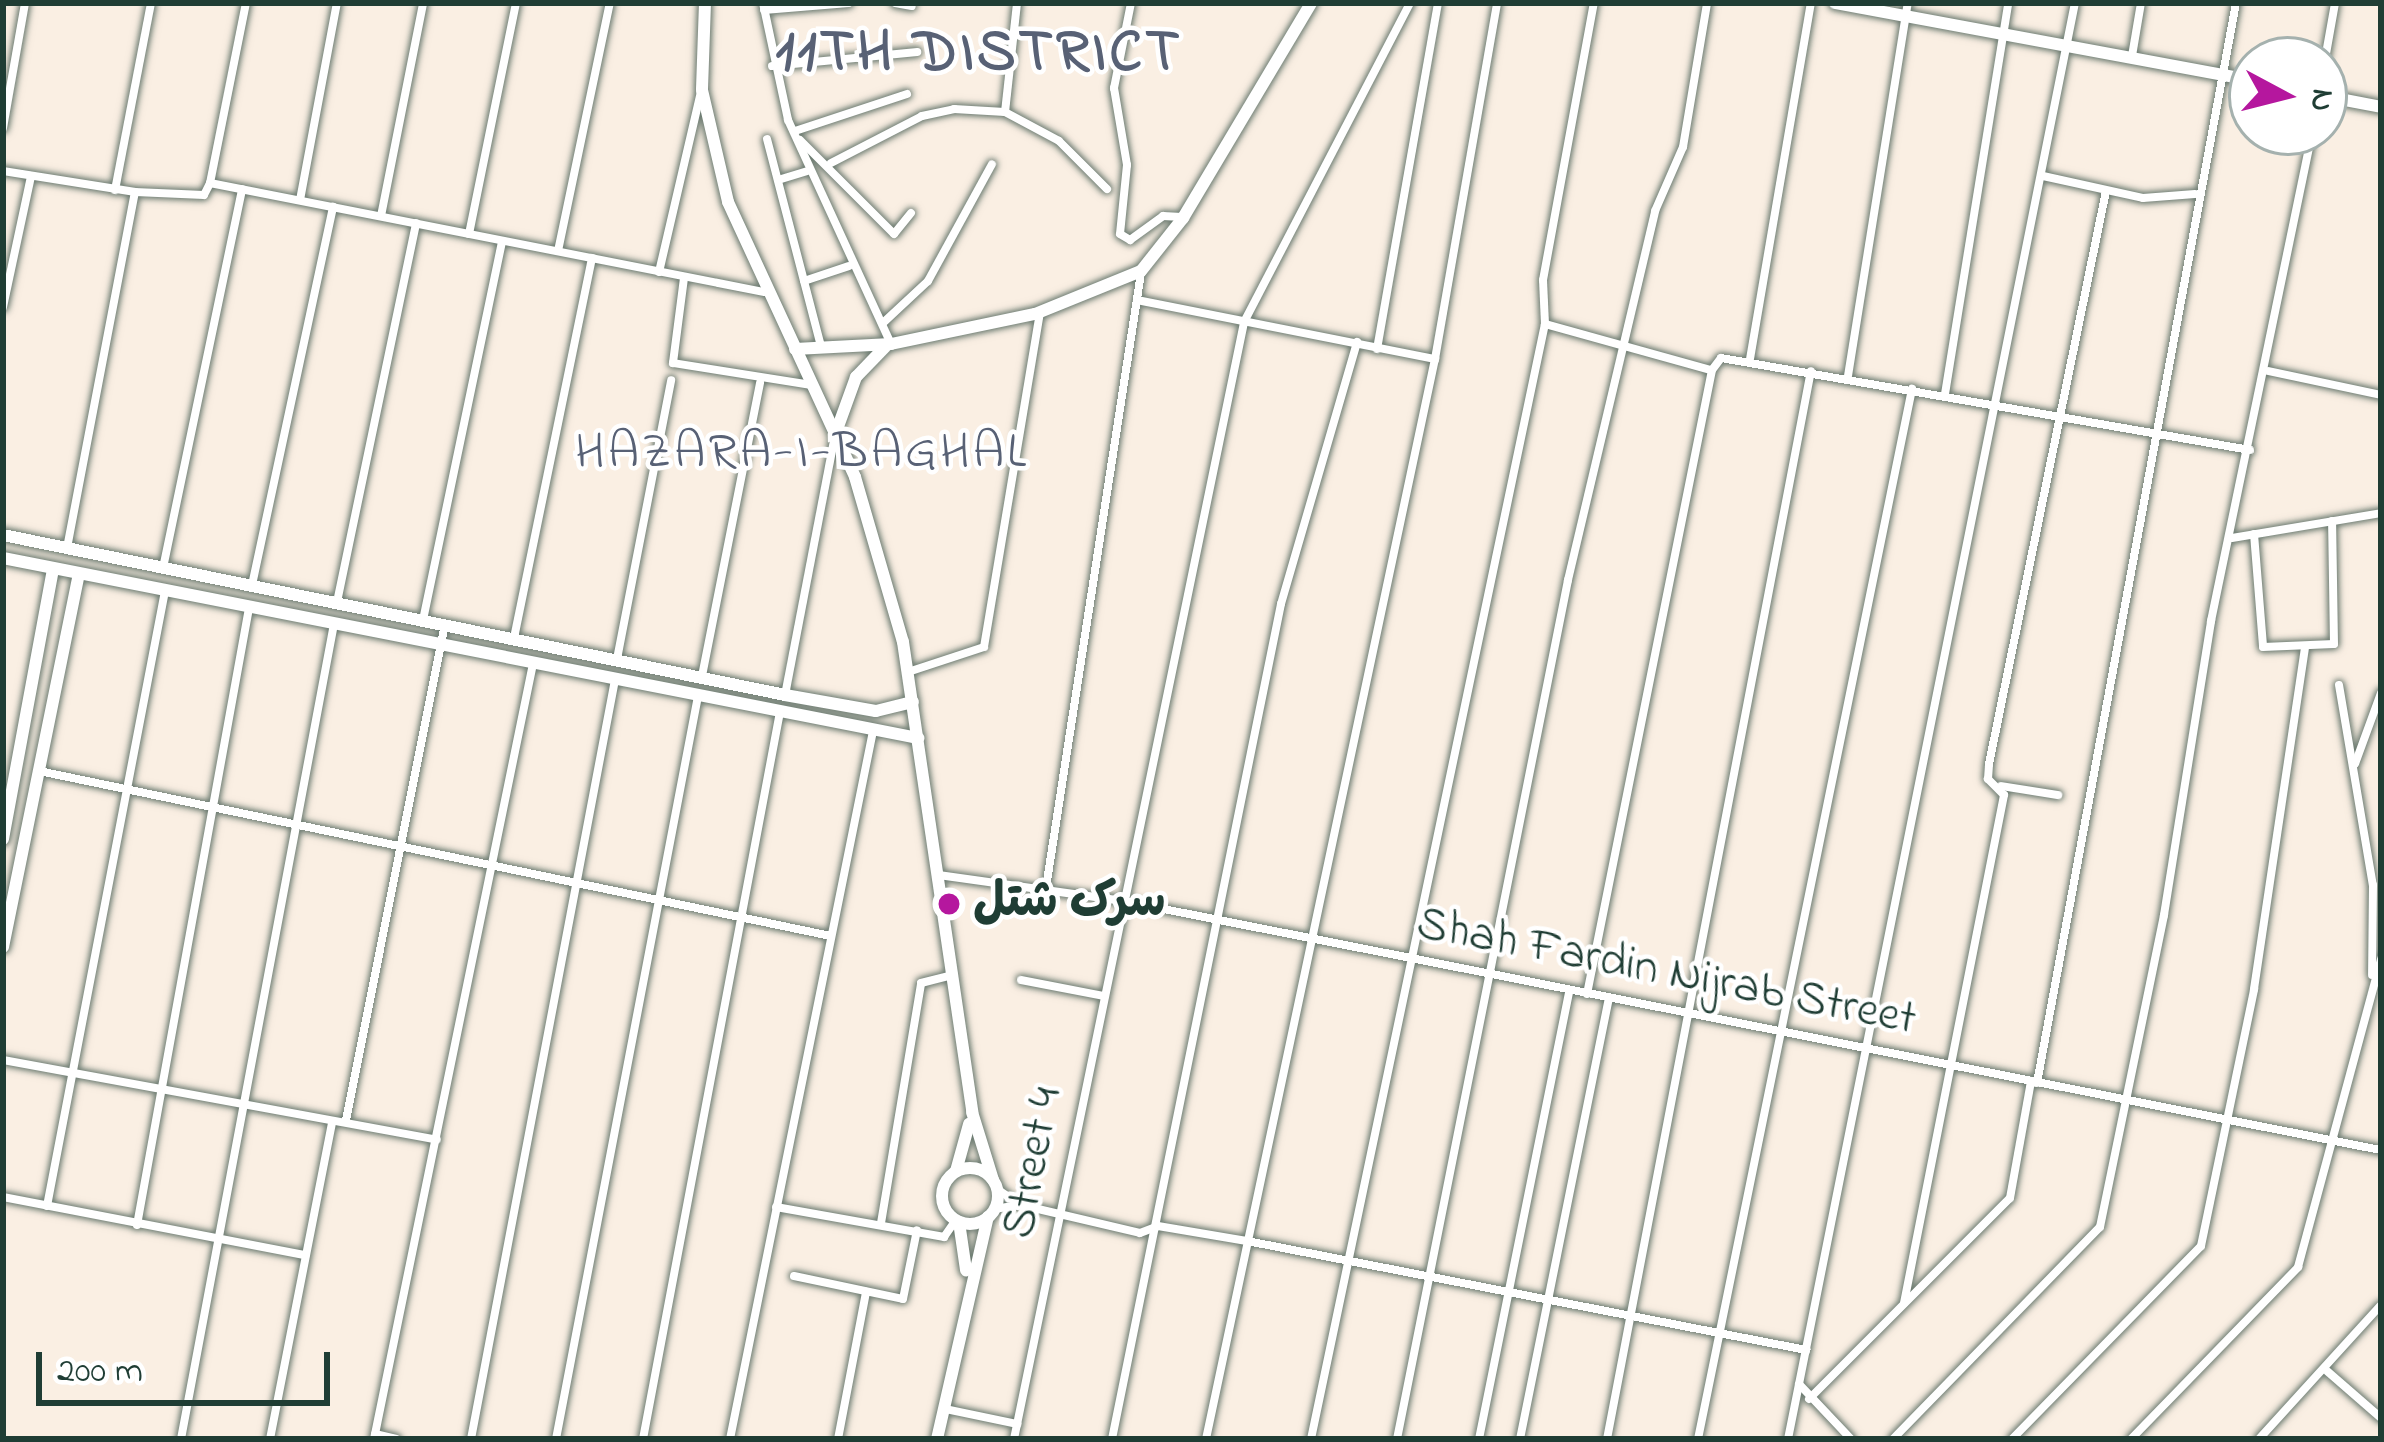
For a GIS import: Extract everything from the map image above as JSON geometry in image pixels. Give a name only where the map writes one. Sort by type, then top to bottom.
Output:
[{"type":"main road","points":[[706,3],[702,90],[728,202],[764,292],[835,435],[874,530],[908,672],[978,1148],[995,1184],[937,1439]]},
{"type":"main road","points":[[795,349],[891,344],[1041,313],[1141,271],[1184,218],[1311,3]]},
{"type":"main road","points":[[1835,3],[1907,10],[2002,35],[2228,74]]},
{"type":"main road","points":[[2348,101],[2381,107]]},
{"type":"main road","points":[[835,435],[869,356],[891,344]]},
{"type":"main road","points":[[3,535],[876,711],[913,702]]},
{"type":"main road","points":[[3,558],[918,737]]},
{"type":"main road","points":[[3,838],[53,569]]},
{"type":"main road","points":[[3,947],[79,574]]},
{"type":"main road","points":[[966,1296],[958,1221],[942,1198],[967,1148],[968,1087]]},
{"type":"main road","points":[[956,1171],[976,1168],[995,1184]]},
{"type":"main road","points":[[958,1221],[991,1213]]},
{"type":"street","points":[[3,128],[25,3]]},
{"type":"street","points":[[115,190],[151,3]]},
{"type":"street","points":[[3,171],[115,190],[204,195],[246,3]]},
{"type":"street","points":[[300,200],[337,3]]},
{"type":"street","points":[[381,216],[423,3]]},
{"type":"street","points":[[469,234],[516,3]]},
{"type":"street","points":[[558,251],[610,3]]},
{"type":"street","points":[[850,3],[763,7],[772,66],[807,171],[849,266],[884,322],[891,344]]},
{"type":"street","points":[[895,3],[912,5]]},
{"type":"street","points":[[1005,112],[1017,3]]},
{"type":"street","points":[[1131,3],[1114,88],[1127,165],[1120,234],[1130,240],[1163,216],[1184,218]]},
{"type":"street","name":"Street 4","points":[[1014,1439],[1244,322],[1410,3]]},
{"type":"street","points":[[1377,349],[1438,3]]},
{"type":"street","points":[[1207,1439],[1436,358],[1497,3]]},
{"type":"street","points":[[1311,1439],[1545,324],[1543,280],[1594,3]]},
{"type":"street","points":[[1397,1439],[1621,346],[1655,212],[1683,147],[1707,3]]},
{"type":"street","points":[[1750,359],[1811,3]]},
{"type":"street","points":[[1945,394],[2008,3]]},
{"type":"street","points":[[1788,1439],[2075,3]]},
{"type":"street","points":[[2132,56],[2140,3]]},
{"type":"street","points":[[1809,1399],[2010,1198],[2196,194],[2236,3]]},
{"type":"street","points":[[2329,36],[2335,3]]},
{"type":"street","points":[[1848,376],[1907,10]]},
{"type":"street","points":[[772,66],[916,52]]},
{"type":"street","points":[[659,272],[702,90]]},
{"type":"street","points":[[797,135],[908,94]]},
{"type":"street","points":[[831,163],[922,116],[1005,112],[1059,141],[1107,189]]},
{"type":"street","points":[[797,135],[831,163],[894,234],[911,213]]},
{"type":"street","points":[[767,139],[821,347]]},
{"type":"street","points":[[1893,1439],[2100,1227],[2308,156]]},
{"type":"street","points":[[884,322],[928,280],[992,164]]},
{"type":"street","points":[[778,180],[807,171]]},
{"type":"street","points":[[3,307],[31,176]]},
{"type":"street","points":[[2043,176],[2105,191],[2196,194]]},
{"type":"street","points":[[210,183],[764,292]]},
{"type":"street","points":[[163,568],[242,189]]},
{"type":"street","points":[[2058,795],[2000,786],[1988,779],[1989,764],[2105,191]]},
{"type":"street","points":[[67,548],[135,192]]},
{"type":"street","points":[[252,586],[333,207]]},
{"type":"street","points":[[337,602],[416,223]]},
{"type":"street","points":[[423,620],[502,241]]},
{"type":"street","points":[[514,638],[592,258]]},
{"type":"street","points":[[804,281],[849,266]]},
{"type":"street","points":[[1046,888],[1141,271]]},
{"type":"street","points":[[684,278],[673,363],[760,382],[812,386]]},
{"type":"street","points":[[1137,300],[1436,358]]},
{"type":"street","points":[[908,672],[984,647],[1041,313]]},
{"type":"street","points":[[1545,324],[1712,370]]},
{"type":"street","points":[[1112,1439],[1148,1231],[1281,604],[1357,342]]},
{"type":"street","points":[[1587,994],[1712,370],[1721,358],[1992,401],[2250,450]]},
{"type":"street","points":[[1607,1439],[1811,370]]},
{"type":"street","points":[[2268,371],[2381,395]]},
{"type":"street","points":[[617,658],[671,380]]},
{"type":"street","points":[[702,676],[760,382]]},
{"type":"street","points":[[1698,1439],[1912,389]]},
{"type":"street","points":[[785,694],[835,435]]},
{"type":"street","points":[[2232,538],[2381,513]]},
{"type":"street","points":[[2254,534],[2263,647],[2334,644],[2332,521]]},
{"type":"street","points":[[47,1206],[165,591]]},
{"type":"street","points":[[137,1225],[208,810],[249,608]]},
{"type":"street","points":[[181,1439],[247,1108],[334,624]]},
{"type":"street","points":[[346,1120],[445,624]]},
{"type":"street","points":[[2012,1439],[2201,1246],[2223,1119],[2254,989],[2305,647]]},
{"type":"street","points":[[396,1439],[375,1437],[533,664]]},
{"type":"street","points":[[471,1439],[615,680]]},
{"type":"street","points":[[2339,685],[2373,885],[2372,988]]},
{"type":"street","points":[[2355,764],[2381,693]]},
{"type":"street","points":[[556,1439],[698,696]]},
{"type":"street","points":[[644,1439],[781,712]]},
{"type":"street","points":[[730,1439],[873,731]]},
{"type":"street","points":[[39,771],[208,810],[831,936]]},
{"type":"street","points":[[1904,1303],[2000,786]]},
{"type":"street","name":"Shah Fardin Nijrab Street","points":[[936,875],[1123,901],[2381,1150]]},
{"type":"street","points":[[2131,1439],[2298,1267],[2381,959]]},
{"type":"street","points":[[880,1223],[921,983],[950,976]]},
{"type":"street","points":[[1021,980],[1104,996]]},
{"type":"street","points":[[1479,1439],[1569,991]]},
{"type":"street","points":[[1520,1439],[1609,999]]},
{"type":"street","points":[[3,1060],[437,1140]]},
{"type":"street","points":[[270,1439],[332,1124]]},
{"type":"street","points":[[995,1184],[1021,1205],[1061,1216],[1247,1241],[1806,1350]]},
{"type":"street","points":[[3,1197],[305,1256]]},
{"type":"street","points":[[991,1213],[1021,1205]]},
{"type":"street","points":[[776,1207],[944,1237],[958,1221]]},
{"type":"street","points":[[794,1276],[903,1299],[917,1230]]},
{"type":"street","points":[[838,1439],[866,1292]]},
{"type":"street","points":[[2259,1439],[2327,1371],[2381,1305]]},
{"type":"street","points":[[2327,1371],[2381,1418]]},
{"type":"street","points":[[1799,1384],[1851,1439]]},
{"type":"street","points":[[944,1409],[1017,1424]]},
{"type":"place","name":"سرک شتل","points":[[949,904]]},
{"type":"district","name":"11TH DISTRICT","points":[[979,54]]},
{"type":"district","name":"HAZARA-I-BAGHAL","points":[[802,454]]}]
